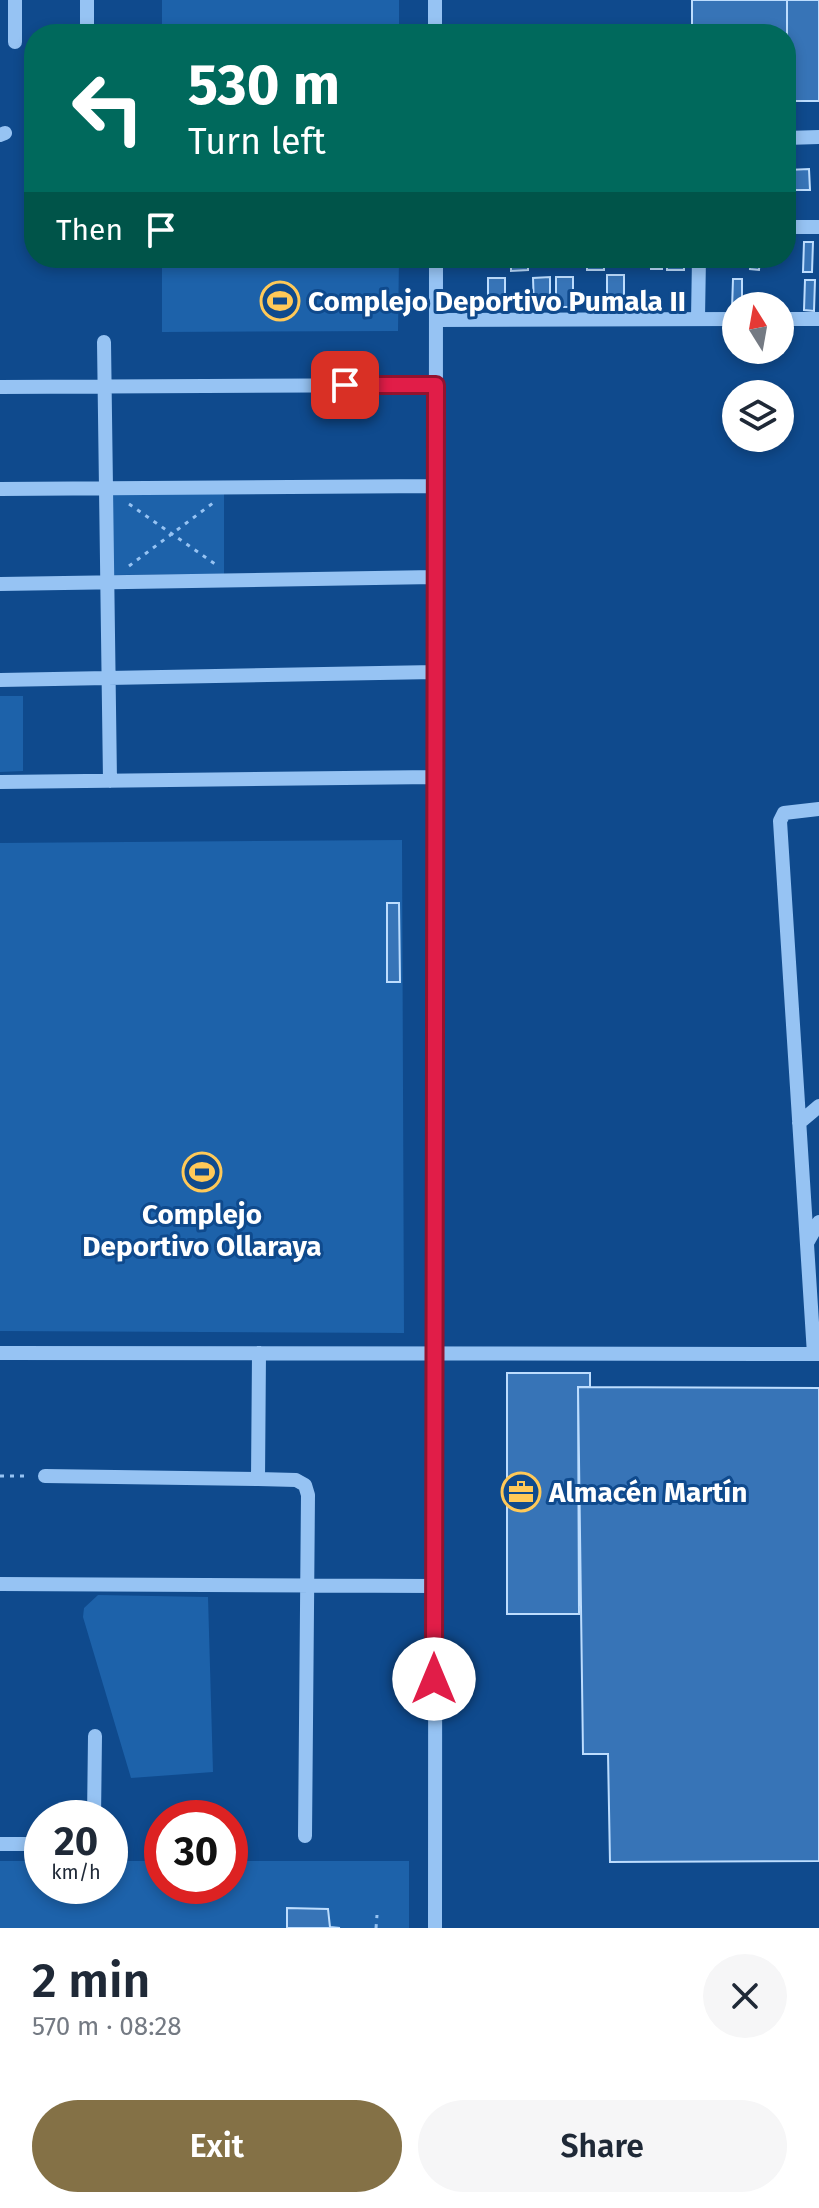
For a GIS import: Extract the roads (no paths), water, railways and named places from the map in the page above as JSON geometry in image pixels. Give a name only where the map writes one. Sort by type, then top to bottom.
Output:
[{"type":"street","points":[[15,0],[15,42]]},
{"type":"street","points":[[87,0],[87,24]]},
{"type":"street","points":[[435,0],[435,24]]},
{"type":"street","points":[[796,138],[819,137]]},
{"type":"street","points":[[796,227],[819,227]]},
{"type":"street","points":[[435,1928],[436,268]]},
{"type":"street","points":[[698,318],[699,268]]},
{"type":"street","points":[[436,320],[722,319]]},
{"type":"street","points":[[794,319],[819,319]]},
{"type":"street","points":[[104,342],[110,781]]},
{"type":"street","points":[[0,387],[436,385]]},
{"type":"street","points":[[0,489],[435,486]]},
{"type":"street","points":[[0,584],[435,577]]},
{"type":"street","points":[[0,680],[435,672]]},
{"type":"street","points":[[0,782],[435,777]]},
{"type":"street","points":[[0,1353],[817,1354],[780,821],[784,813],[795,809],[819,809]]},
{"type":"street","points":[[799,1123],[819,1106]]},
{"type":"street","points":[[807,1243],[819,1222]]},
{"type":"street","points":[[258,1479],[259,1353]]},
{"type":"street","points":[[45,1476],[296,1480],[305,1485],[305,1836]]},
{"type":"street","points":[[0,1584],[434,1586]]},
{"type":"street","points":[[94,1800],[95,1736]]},
{"type":"street","points":[[0,1844],[24,1844]]},
{"type":"place","name":"Complejo Deportivo Pumala II","points":[[280,301]]},
{"type":"place","name":"Complejo Deportivo Ollaraya","points":[[202,1172]]},
{"type":"place","name":"Almacén Martín","points":[[521,1492]]}]
